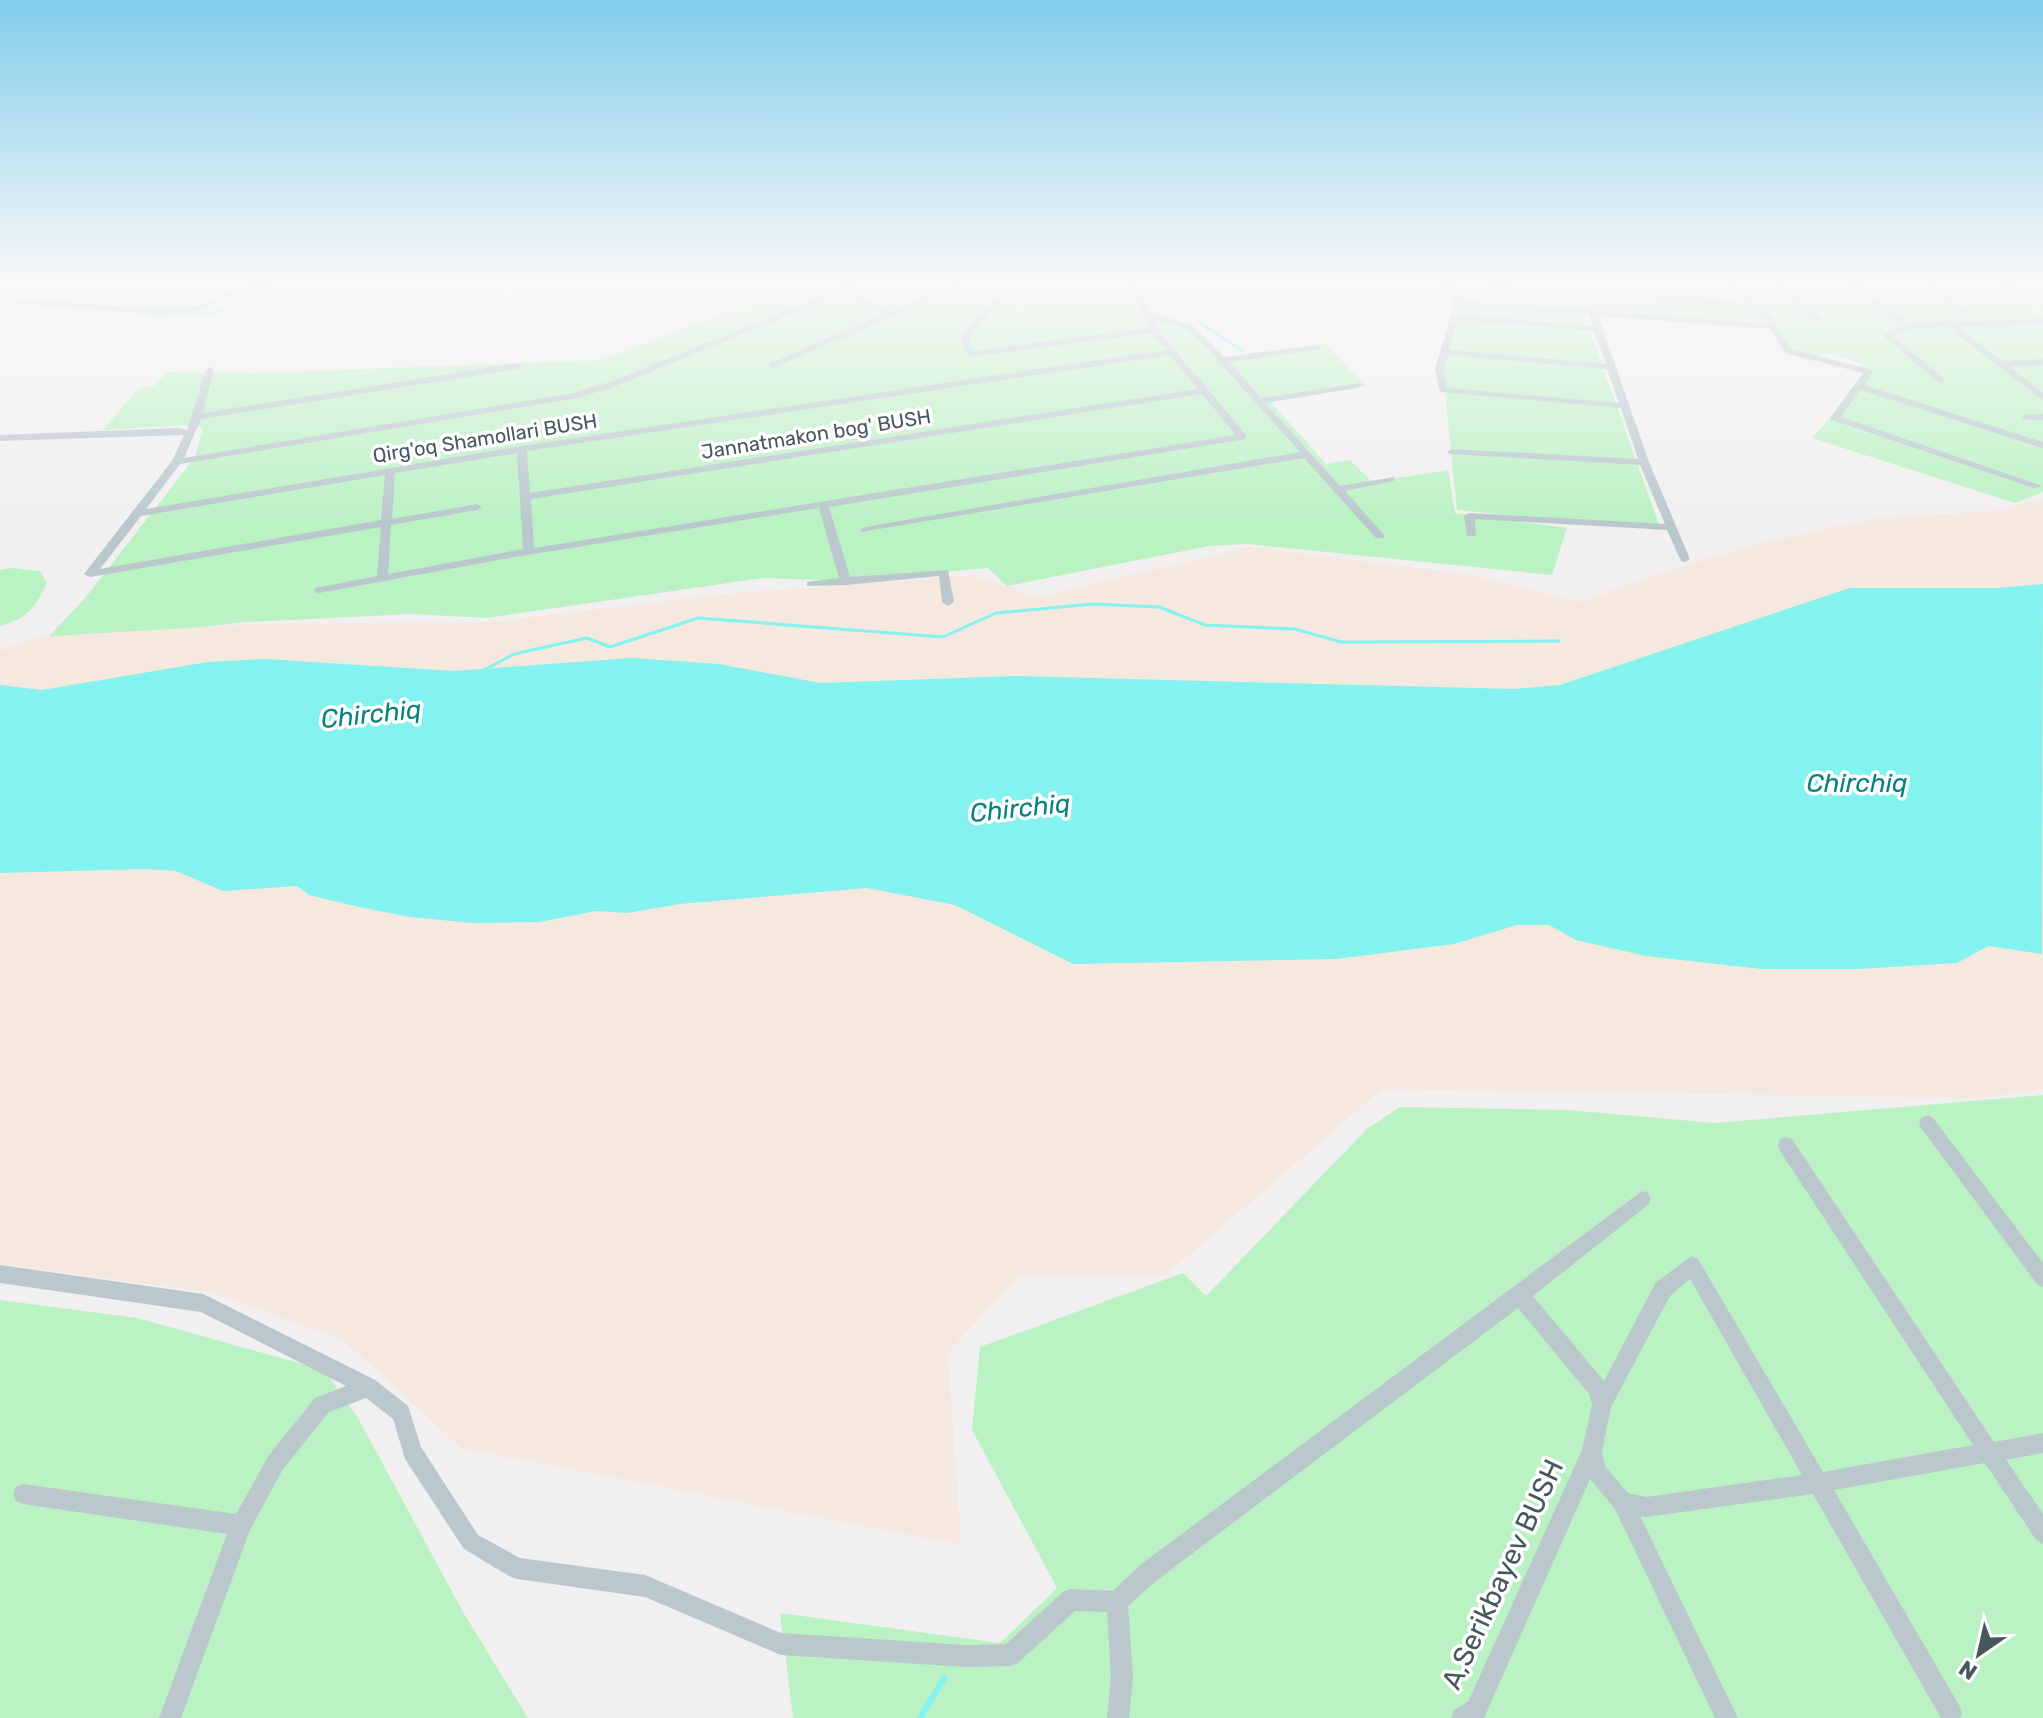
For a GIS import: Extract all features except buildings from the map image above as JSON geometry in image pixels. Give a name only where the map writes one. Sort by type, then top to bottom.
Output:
[{"type":"street","points":[[177,462],[575,396],[665,362]]},
{"type":"street","points":[[773,365],[780,362]]},
{"type":"street","name":"Qirg'oq Shamollari BUSH","points":[[138,513],[522,449],[1103,362]]},
{"type":"street","points":[[319,590],[529,552],[1243,437],[1180,362]]},
{"type":"street","points":[[1225,362],[1380,536]]},
{"type":"street","points":[[1441,362],[1439,369],[1443,390],[1625,406]]},
{"type":"street","points":[[1557,362],[1611,367]]},
{"type":"street","points":[[1609,362],[1644,462],[1685,559]]},
{"type":"street","points":[[1831,362],[1869,372],[1835,418],[2038,486]]},
{"type":"street","points":[[1919,362],[1940,380]]},
{"type":"street","points":[[1999,364],[2039,362]]},
{"type":"street","points":[[1999,364],[2043,397]]},
{"type":"street","points":[[197,417],[518,366]]},
{"type":"street","points":[[210,370],[197,417],[177,462],[90,574],[477,507]]},
{"type":"street","points":[[1259,401],[1357,385]]},
{"type":"street","points":[[1860,387],[2043,445]]},
{"type":"street","name":"Jannatmakon bog' BUSH","points":[[525,497],[1206,391]]},
{"type":"street","points":[[2026,417],[2043,417]]},
{"type":"street","points":[[0,438],[188,433]]},
{"type":"street","points":[[522,449],[529,552]]},
{"type":"street","points":[[1452,452],[1644,462]]},
{"type":"street","points":[[865,530],[1308,454]]},
{"type":"street","points":[[382,577],[390,471]]},
{"type":"street","points":[[1339,489],[1390,479]]},
{"type":"street","points":[[823,505],[846,582]]},
{"type":"street","points":[[1471,534],[1469,516],[1670,527]]},
{"type":"street","points":[[811,584],[944,572],[948,602]]},
{"type":"street","points":[[1927,1123],[2043,1278]]},
{"type":"street","points":[[1786,1145],[2043,1533]]},
{"type":"street","points":[[0,1274],[203,1303],[368,1387],[401,1413],[412,1452],[471,1542],[517,1568],[645,1586],[781,1644],[966,1656],[1010,1655],[1071,1600],[1117,1602],[1148,1573],[1520,1295],[1642,1199]]},
{"type":"street","name":"A,Serikbayev BUSH","points":[[1462,1718],[1476,1710],[1592,1451],[1602,1405],[1663,1289],[1692,1265],[1818,1483]]},
{"type":"street","points":[[1520,1295],[1598,1389],[1602,1405]]},
{"type":"street","points":[[170,1718],[241,1525],[276,1462],[322,1405],[368,1387]]},
{"type":"street","points":[[1622,1502],[1646,1507],[1818,1483],[2043,1443]]},
{"type":"street","points":[[1592,1451],[1596,1471],[1622,1502],[1727,1718]]},
{"type":"street","points":[[1818,1483],[1951,1713]]},
{"type":"street","points":[[23,1494],[241,1525]]},
{"type":"street","points":[[1117,1602],[1122,1676],[1118,1718]]},
{"type":"green space","points":[[544,362],[1343,362],[1366,386],[1270,401],[1326,464],[1350,460],[1372,482],[1448,470],[1455,513],[1567,528],[1552,575],[1248,544],[1209,546],[1007,586],[988,568],[847,581],[763,578],[486,618],[412,614],[247,622],[41,645],[86,597],[195,457],[203,428],[193,425],[103,430],[138,389],[153,386],[167,372],[255,373]]},
{"type":"green space","points":[[1442,362],[1601,362],[1661,530],[1457,510]]},
{"type":"green space","points":[[1858,362],[2043,362],[2043,492],[2015,503],[1812,438],[1871,373],[1859,368],[1863,364]]},
{"type":"green space","points":[[0,570],[40,571],[47,583],[29,611],[17,620],[0,626]]},
{"type":"green space","points":[[2043,1095],[2043,1718],[793,1718],[780,1613],[1000,1643],[1057,1588],[972,1430],[980,1347],[1183,1273],[1206,1296],[1367,1129],[1400,1107],[1568,1110],[1715,1123]]},
{"type":"green space","points":[[0,1300],[137,1318],[324,1370],[358,1418],[463,1612],[528,1718],[0,1718]]},
{"type":"sand","points":[[2043,499],[2043,1089],[1981,1098],[1382,1089],[1166,1275],[1020,1276],[948,1352],[961,1545],[461,1448],[343,1340],[213,1293],[0,1264],[0,651],[36,637],[254,624],[492,622],[714,595],[972,575],[1038,597],[1250,547],[1473,575],[1581,602],[1756,544],[1878,518],[1995,511]]},
{"type":"water","name":"Chirchiq","points":[[2043,584],[2042,954],[1988,946],[1957,963],[1858,969],[1762,969],[1646,956],[1576,940],[1549,925],[1517,925],[1454,944],[1336,959],[1073,964],[955,905],[867,888],[680,904],[627,913],[596,911],[539,922],[473,923],[410,917],[359,907],[309,895],[297,886],[223,891],[176,871],[0,873],[0,685],[42,690],[208,662],[264,659],[454,671],[632,658],[719,664],[820,683],[1016,676],[1514,689],[1560,685],[1850,588],[1999,588]]},
{"type":"waterway","points":[[484,670],[514,654],[587,638],[610,647],[698,618],[943,637],[996,613],[1093,604],[1159,607],[1205,625],[1295,629],[1341,642],[1559,641]]},
{"type":"waterway","points":[[920,1718],[944,1678]]}]
